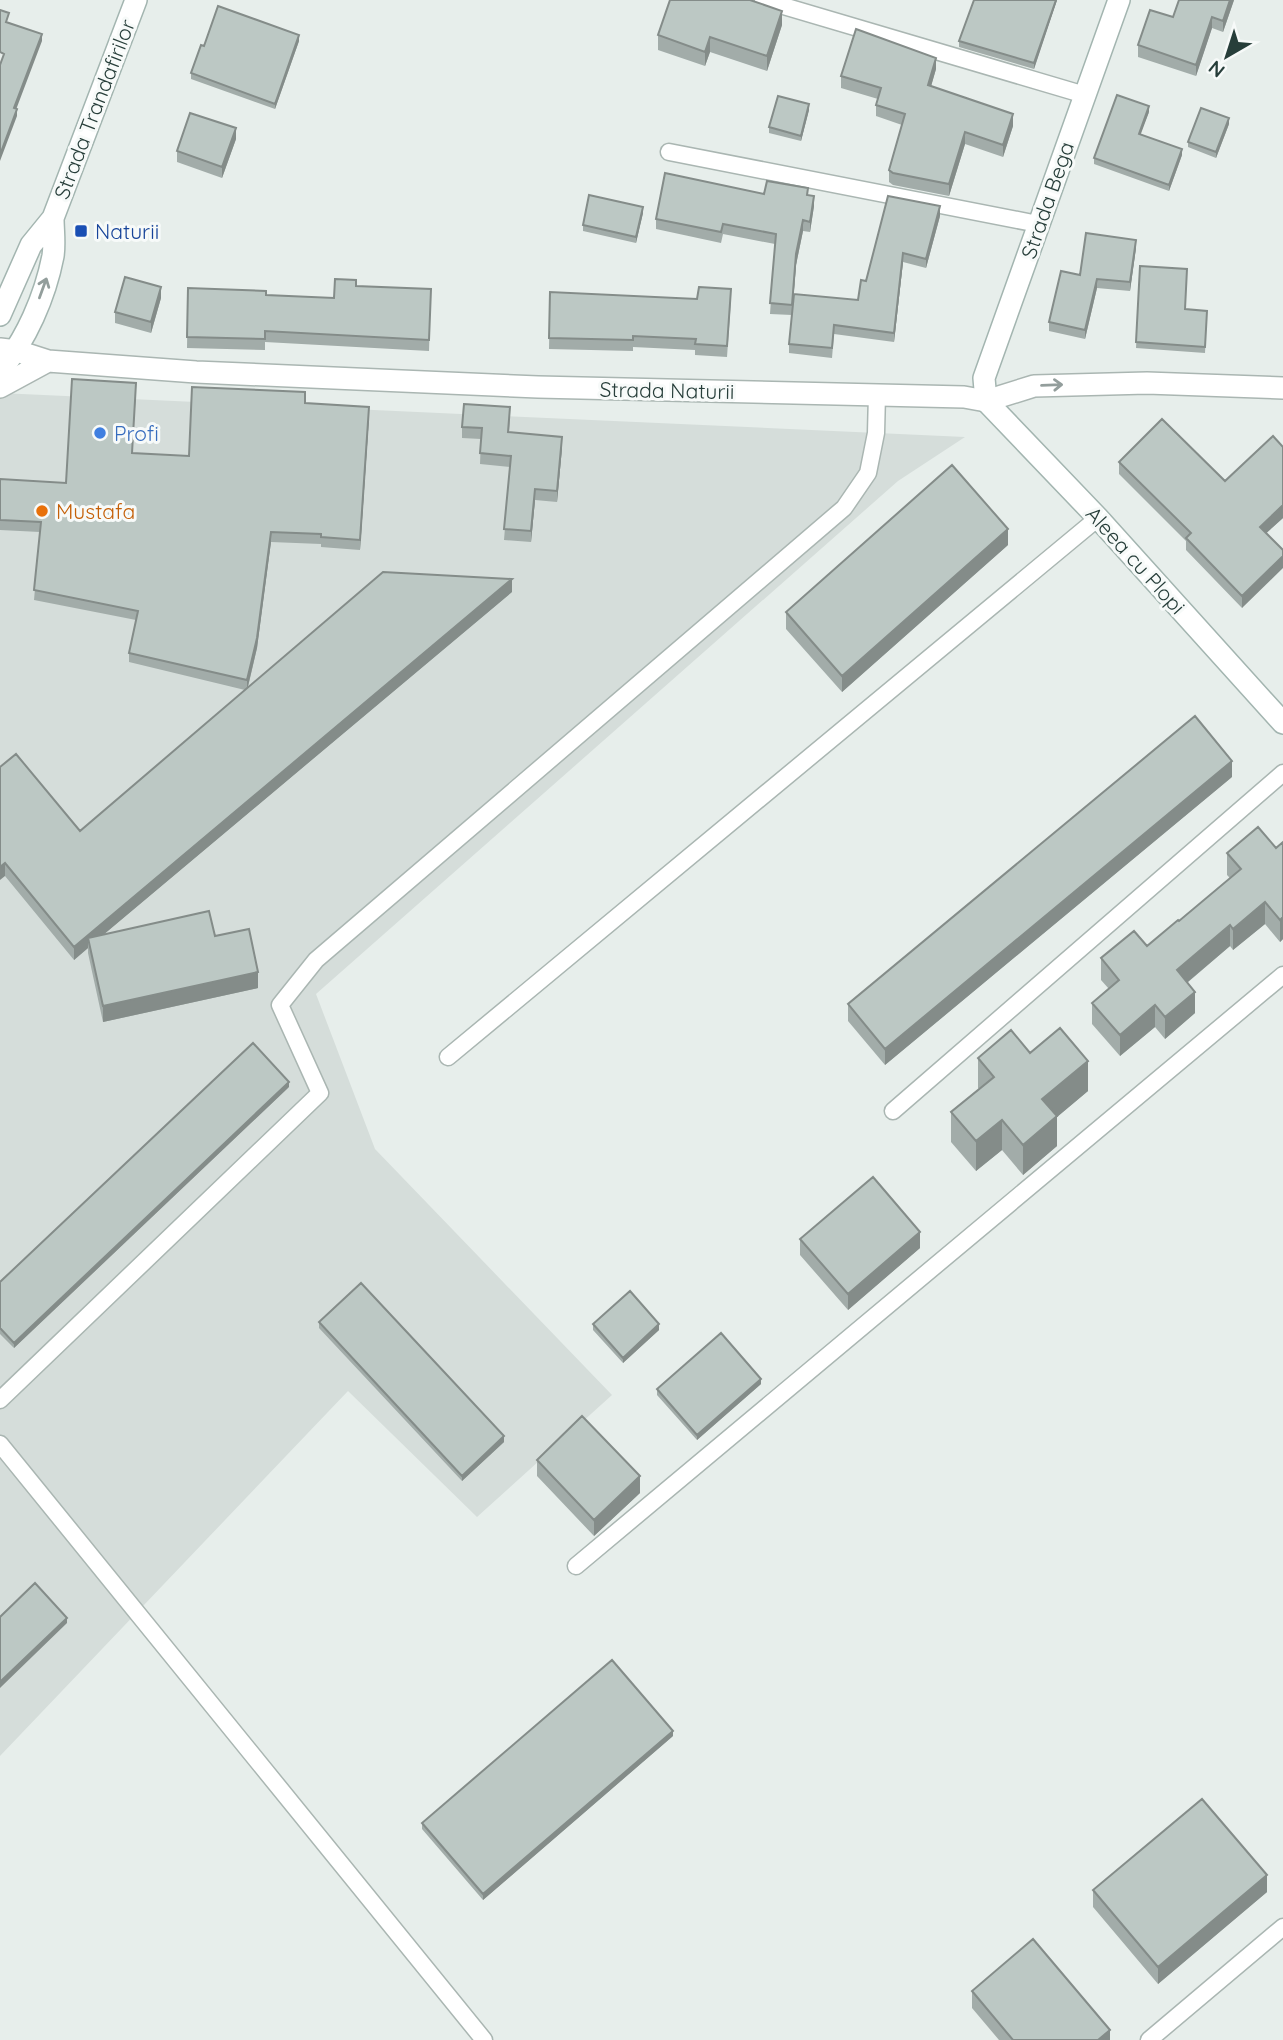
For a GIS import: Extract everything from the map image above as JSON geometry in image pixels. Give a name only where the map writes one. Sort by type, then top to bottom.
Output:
[{"type":"street","name":"Strada Trandafirilor","points":[[0,315],[31,245],[53,218],[136,0]]},
{"type":"street","name":"Strada Bega","points":[[986,401],[984,378],[1119,0]]},
{"type":"street","name":"Strada Trandafirilor","points":[[0,372],[8,350],[44,289],[54,254],[53,218]]},
{"type":"street","name":"Strada Naturii","points":[[8,350],[48,361],[196,372],[524,387],[964,397],[986,401],[1034,386],[1147,383],[1283,388]]},
{"type":"street","points":[[0,387],[48,361]]},
{"type":"street","name":"Aleea cu Plopi","points":[[986,401],[1098,518],[1283,723]]},
{"type":"lane","points":[[763,0],[1084,95]]},
{"type":"lane","points":[[669,152],[1038,224]]},
{"type":"lane","points":[[0,1400],[320,1093],[280,1005],[316,960],[844,508],[868,473],[876,433],[877,394]]},
{"type":"lane","points":[[448,1057],[1098,518]]},
{"type":"lane","points":[[893,1111],[1283,773]]},
{"type":"lane","points":[[576,1566],[1283,975]]},
{"type":"lane","points":[[0,1444],[484,2040]]},
{"type":"lane","points":[[1149,2040],[1283,1927]]},
{"type":"shaded area","points":[[0,393],[965,437],[898,481],[316,994],[375,1149],[612,1395],[477,1517],[348,1391],[0,1756]]},
{"type":"building","points":[[670,0],[750,0],[782,11],[767,56],[710,37],[705,52],[658,35]]},
{"type":"building","points":[[974,0],[1056,0],[1034,63],[959,41]]},
{"type":"building","points":[[1179,0],[1230,0],[1223,21],[1212,17],[1196,65],[1138,45],[1150,10],[1173,17]]},
{"type":"building","points":[[218,6],[299,35],[275,104],[191,73]]},
{"type":"building","points":[[0,10],[9,13],[6,22],[42,34],[14,108],[17,109],[0,155],[0,65],[4,54],[0,52]]},
{"type":"building","points":[[856,29],[936,58],[928,85],[1013,114],[1003,145],[965,132],[949,184],[889,170],[905,114],[876,105],[881,88],[841,76]]},
{"type":"building","points":[[1117,95],[1149,106],[1139,134],[1182,149],[1169,185],[1094,158]]},
{"type":"building","points":[[778,96],[809,104],[801,136],[769,127]]},
{"type":"building","points":[[1201,108],[1229,118],[1216,152],[1188,142]]},
{"type":"building","points":[[190,113],[236,128],[222,167],[177,151]]},
{"type":"building","points":[[665,173],[764,194],[767,181],[808,188],[807,195],[814,196],[810,222],[803,220],[796,254],[792,305],[770,303],[776,234],[723,224],[721,232],[656,219]]},
{"type":"building","points":[[589,195],[643,207],[636,237],[583,225]]},
{"type":"building","points":[[888,196],[940,206],[926,259],[903,253],[894,333],[834,325],[832,348],[789,344],[794,294],[858,300],[861,280],[866,281]]},
{"type":"building","points":[[1086,233],[1136,240],[1130,282],[1097,279],[1085,330],[1049,322],[1061,271],[1080,275]]},
{"type":"building","points":[[1140,266],[1187,269],[1185,309],[1207,311],[1205,347],[1136,342]]},
{"type":"building","points":[[125,277],[161,287],[151,322],[115,312]]},
{"type":"building","points":[[335,279],[356,280],[356,286],[431,289],[429,340],[265,331],[265,339],[187,337],[188,288],[266,291],[266,295],[334,298]]},
{"type":"building","points":[[699,287],[731,289],[727,346],[695,344],[696,339],[633,336],[633,340],[549,338],[550,292],[697,299]]},
{"type":"building","points":[[72,379],[136,383],[132,453],[189,456],[192,387],[305,392],[305,403],[369,407],[360,540],[321,537],[321,534],[271,532],[257,638],[247,680],[129,653],[138,611],[34,590],[41,522],[0,520],[0,479],[66,483]]},
{"type":"building","points":[[464,404],[510,407],[508,432],[562,437],[557,491],[535,489],[531,531],[504,529],[511,456],[480,453],[482,428],[462,427]]},
{"type":"building","points":[[1162,419],[1225,481],[1273,436],[1283,447],[1283,505],[1260,527],[1283,550],[1283,556],[1242,596],[1186,538],[1191,533],[1119,462]]},
{"type":"building","points":[[952,465],[1008,529],[842,676],[786,612]]},
{"type":"building","points":[[383,572],[512,579],[74,947],[5,863],[0,867],[0,767],[16,754],[80,831]]},
{"type":"building","points":[[1195,716],[1232,761],[885,1049],[848,1004]]},
{"type":"building","points":[[1258,827],[1276,848],[1283,842],[1283,917],[1280,920],[1265,902],[1233,929],[1230,925],[1177,970],[1195,992],[1165,1017],[1155,1005],[1120,1035],[1092,1003],[1119,980],[1101,958],[1134,931],[1147,946],[1179,921],[1241,869],[1227,853]]},
{"type":"building","points":[[209,911],[215,936],[249,929],[258,972],[103,1006],[88,938]]},
{"type":"building","points":[[1060,1028],[1088,1061],[1042,1099],[1057,1116],[1023,1145],[1002,1120],[976,1141],[951,1112],[994,1077],[978,1058],[1011,1030],[1030,1053]]},
{"type":"building","points":[[253,1043],[289,1082],[14,1343],[0,1328],[0,1282]]},
{"type":"building","points":[[873,1177],[920,1232],[848,1294],[800,1239]]},
{"type":"building","points":[[361,1283],[504,1436],[462,1476],[319,1322]]},
{"type":"building","points":[[630,1291],[659,1324],[623,1358],[593,1324]]},
{"type":"building","points":[[721,1333],[761,1379],[697,1435],[657,1389]]},
{"type":"building","points":[[582,1416],[640,1476],[594,1520],[537,1460]]},
{"type":"building","points":[[35,1583],[67,1618],[0,1682],[0,1617]]},
{"type":"building","points":[[612,1660],[673,1731],[483,1894],[422,1823]]},
{"type":"building","points":[[1202,1799],[1267,1875],[1158,1967],[1093,1890]]},
{"type":"building","points":[[1033,1939],[1110,2030],[1098,2040],[1013,2040],[972,1991]]},
{"type":"place","name":"Naturii","points":[[81,231]]},
{"type":"place","name":"Profi","points":[[100,433]]},
{"type":"place","name":"Mustafa","points":[[42,511]]}]
